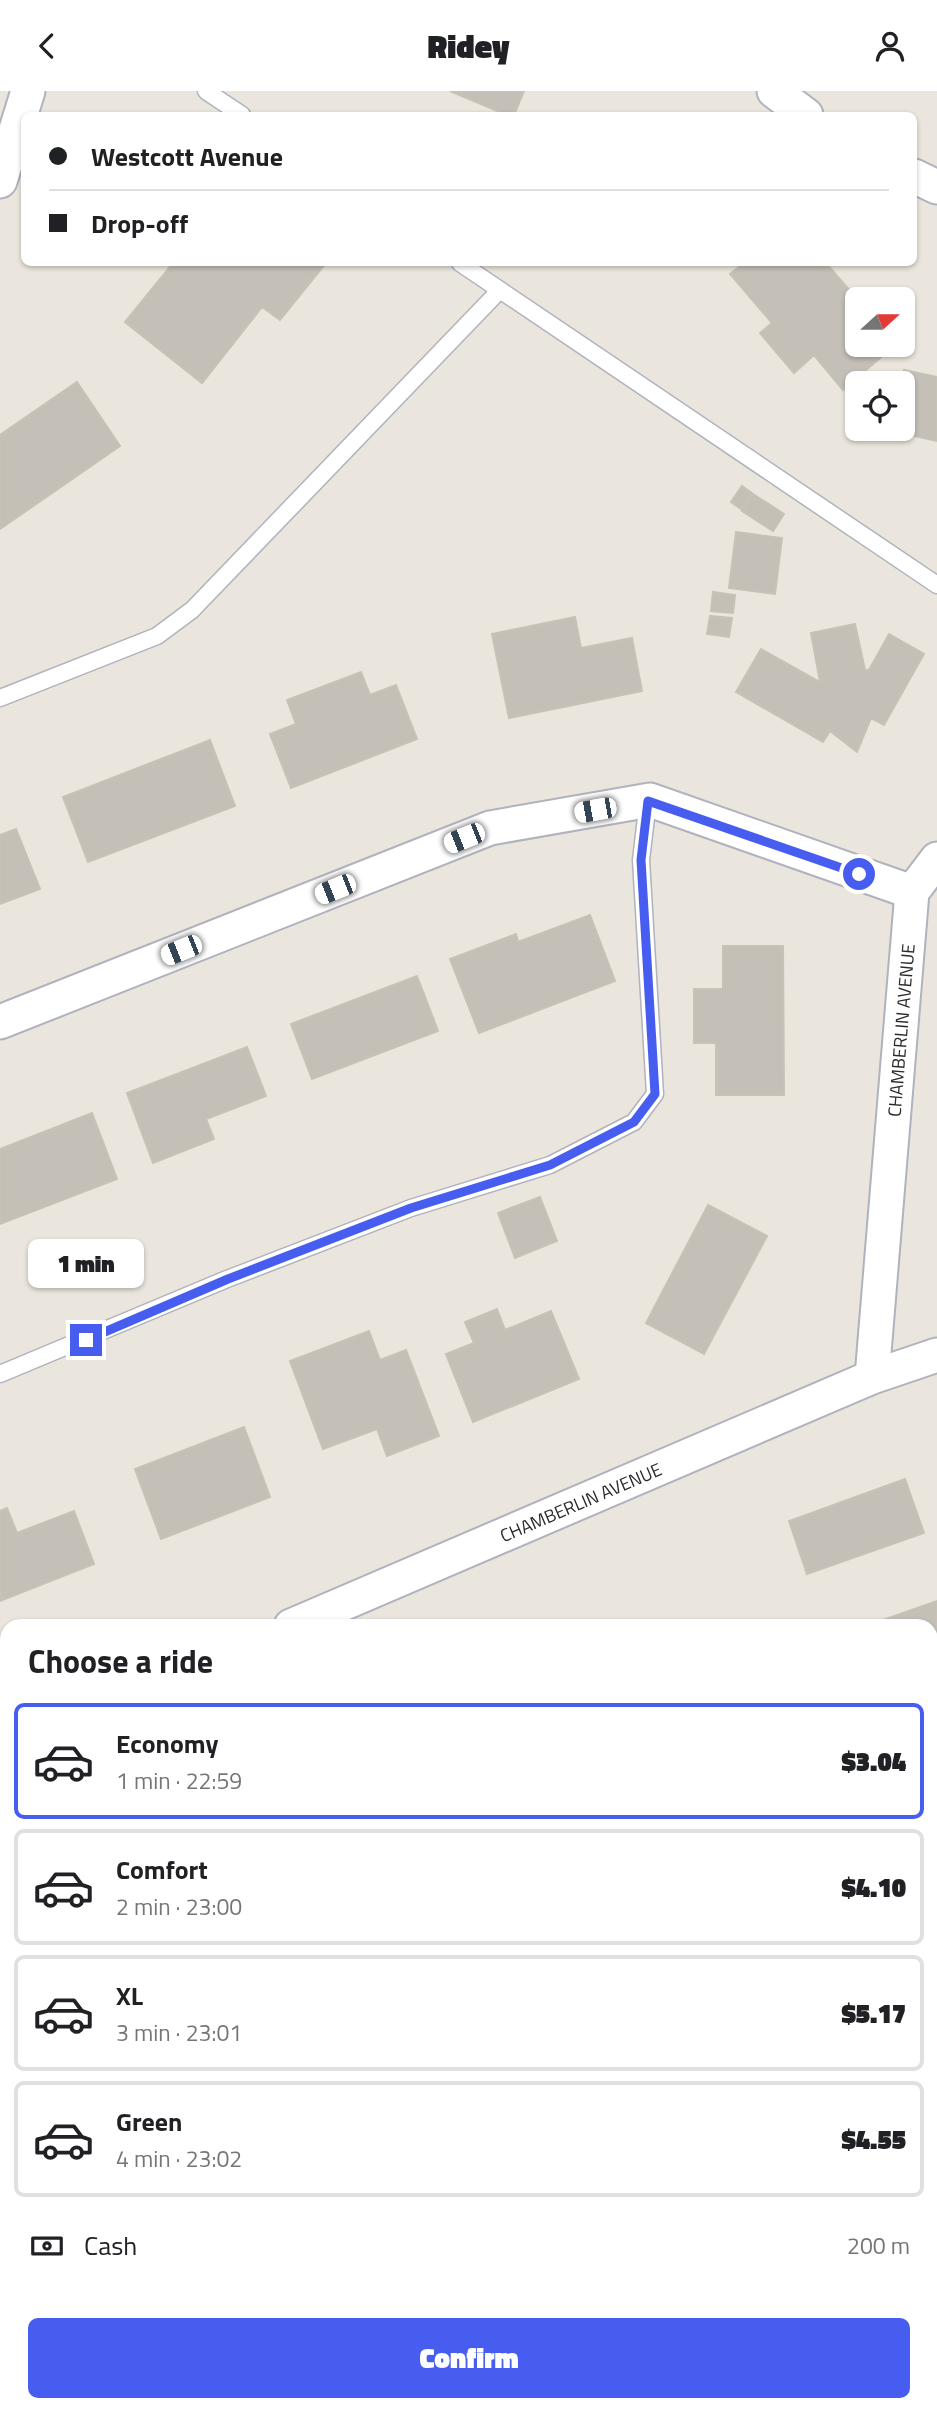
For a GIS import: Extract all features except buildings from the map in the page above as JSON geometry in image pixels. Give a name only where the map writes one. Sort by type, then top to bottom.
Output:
[{"type":"street","points":[[21,112],[28,91]]},
{"type":"street","points":[[774,91],[802,112]]},
{"type":"street","points":[[0,181],[21,114]]},
{"type":"street","points":[[917,177],[937,187]]},
{"type":"street","points":[[0,1022],[490,828],[648,801],[912,892],[937,859]]},
{"type":"street","name":"CHAMBERLIN AVENUE","points":[[872,1377],[912,892]]},
{"type":"street","name":"CHAMBERLIN AVENUE","points":[[307,1619],[872,1377],[937,1355]]},
{"type":"lane","points":[[205,91],[237,112]]},
{"type":"lane","points":[[465,266],[937,585]]},
{"type":"lane","points":[[0,698],[156,636],[192,610],[500,289]]},
{"type":"lane","points":[[0,1374],[228,1279],[411,1208],[550,1165],[634,1122],[655,1094],[641,860],[648,801]]},
{"type":"route","points":[[86,1340],[228,1279],[411,1208],[550,1165],[634,1122],[655,1094],[641,860],[648,801],[859,874]]}]
